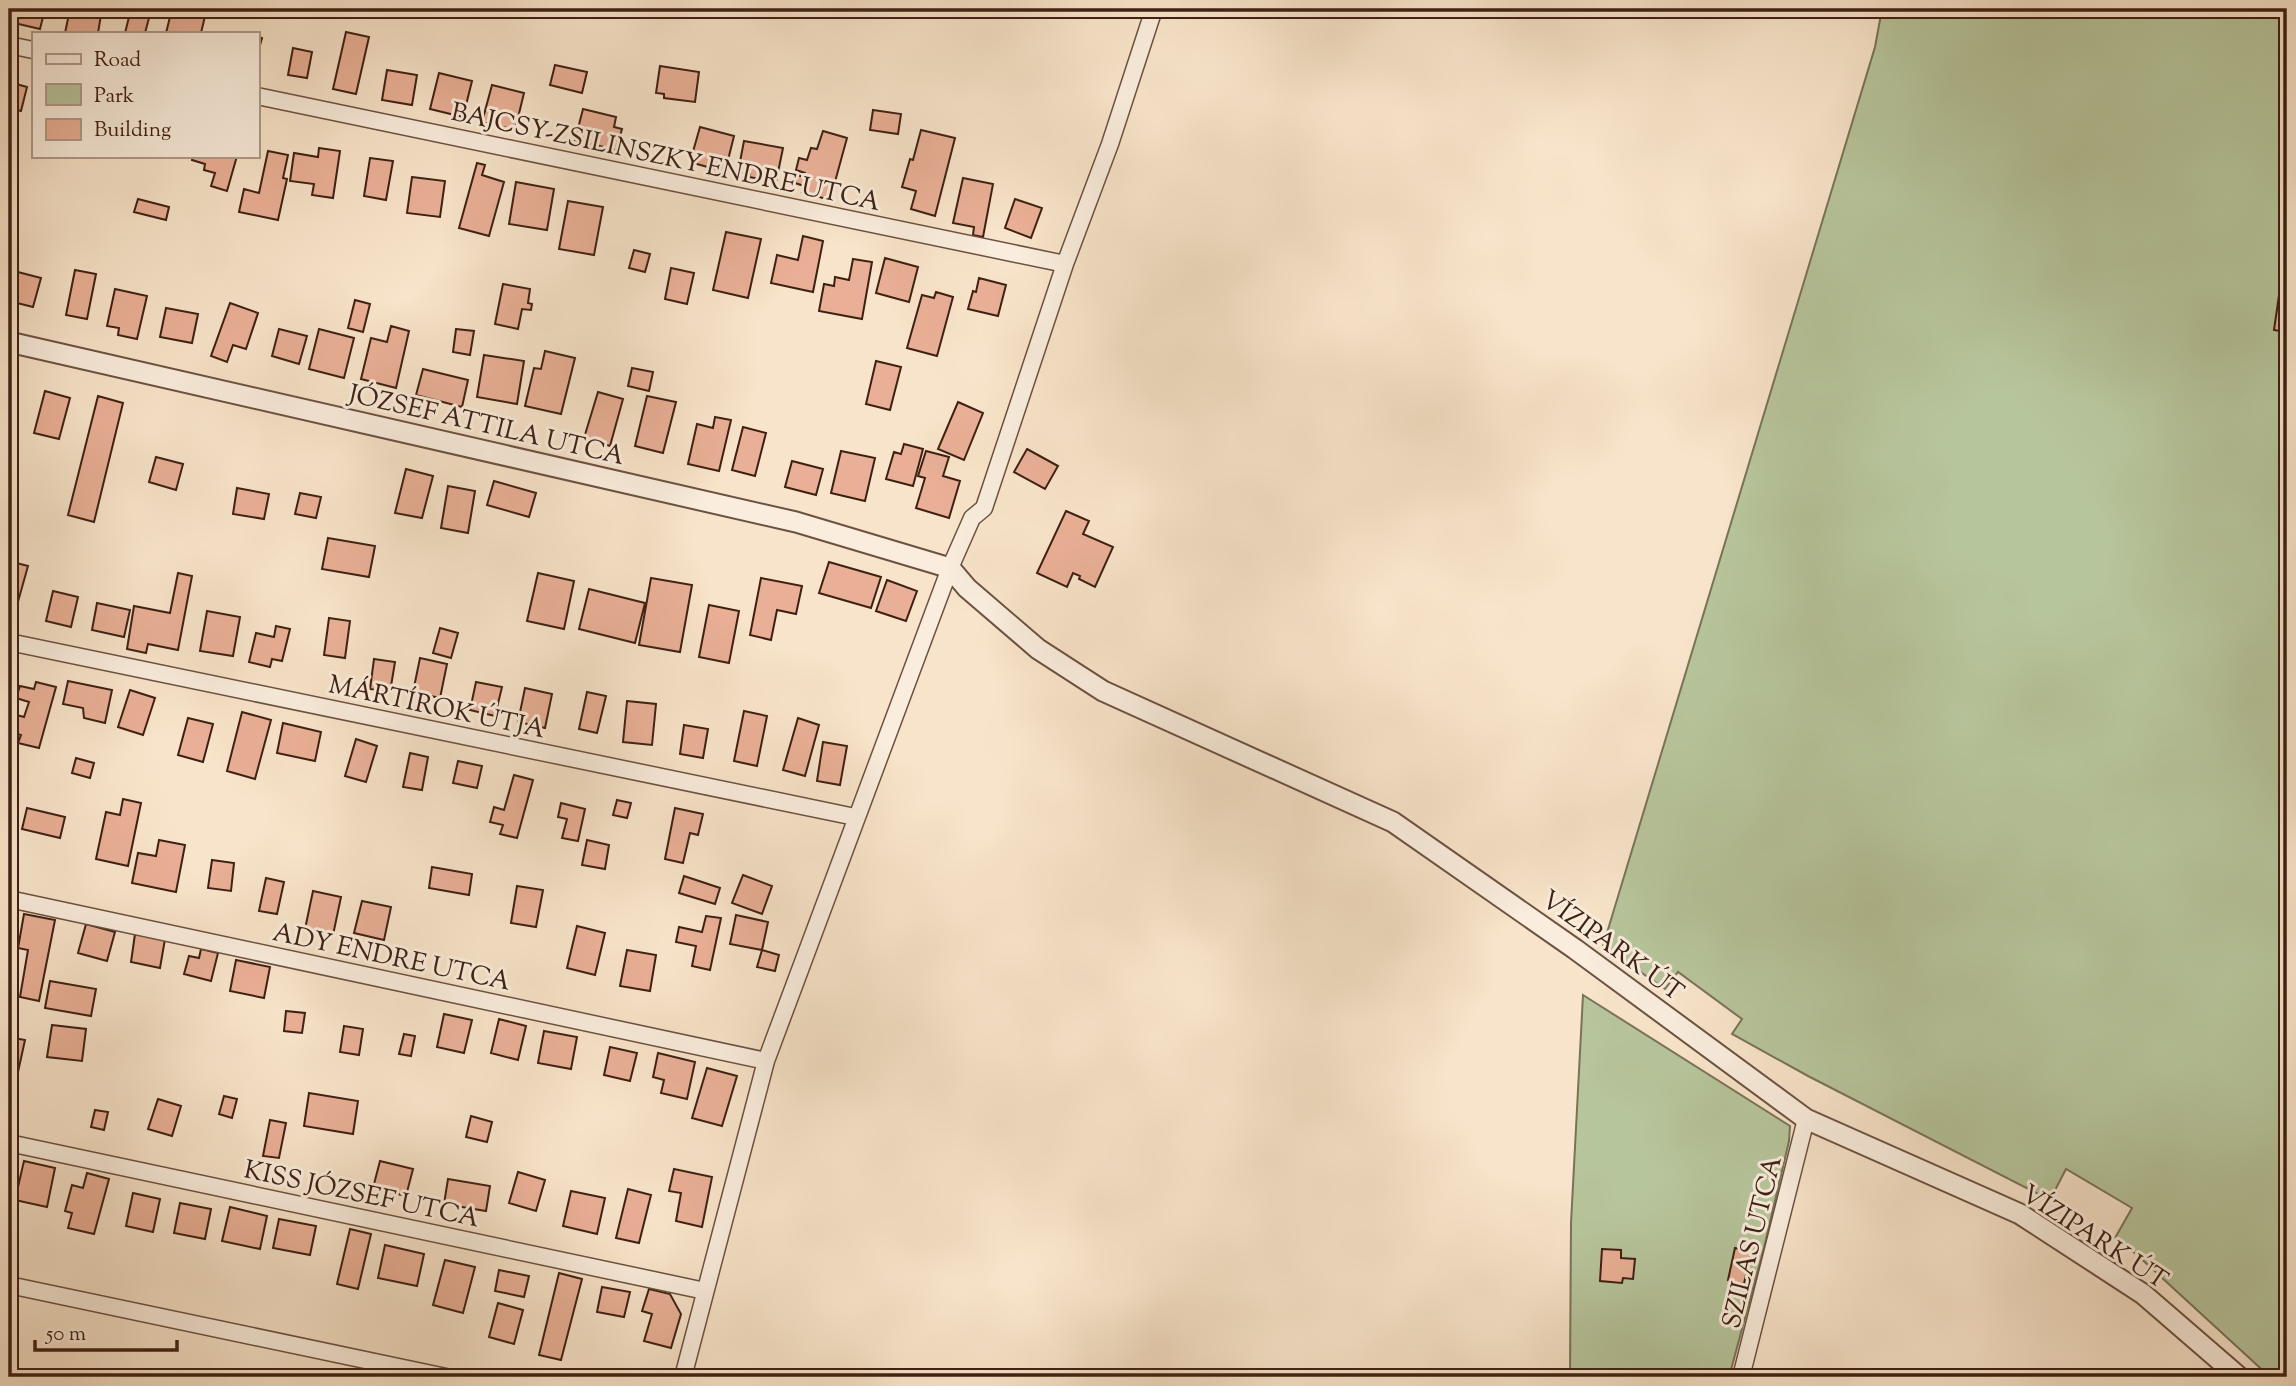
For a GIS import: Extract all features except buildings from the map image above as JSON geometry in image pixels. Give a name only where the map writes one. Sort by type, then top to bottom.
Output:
[{"type":"street","points":[[684,1377],[766,1061],[950,568],[972,519],[984,508],[1154,9]]},
{"type":"street","points":[[9,45],[32,50]]},
{"type":"street","name":"BAJCSY-ZSILINSZKY ENDRE UTCA","points":[[259,96],[1065,264]]},
{"type":"street","name":"JÓZSEF ATTILA UTCA","points":[[9,342],[796,522],[950,568]]},
{"type":"street","name":"VÍZIPARK ÚT","points":[[950,568],[971,592],[1038,649],[1103,691],[1393,822],[1575,949],[1807,1119],[2020,1214],[2143,1294],[2239,1377]]},
{"type":"street","name":"MÁRTÍROK ÚTJA","points":[[9,642],[855,817]]},
{"type":"street","name":"ADY ENDRE UTCA","points":[[9,899],[766,1061]]},
{"type":"street","name":"SZILAS UTCA","points":[[1741,1377],[1807,1119]]},
{"type":"street","name":"KISS JÓZSEF UTCA","points":[[9,1143],[705,1291]]},
{"type":"street","points":[[9,1285],[446,1377]]},
{"type":"green space","points":[[1882,9],[2287,9],[2287,1377],[2270,1377],[2136,1254],[2115,1238],[2132,1208],[2066,1169],[2050,1200],[1732,1034],[1742,1019],[1678,972],[1665,989],[1603,946],[1875,47]]},
{"type":"green space","points":[[1583,995],[1790,1126],[1789,1141],[1764,1248],[1729,1377],[1570,1377],[1571,1223]]}]
